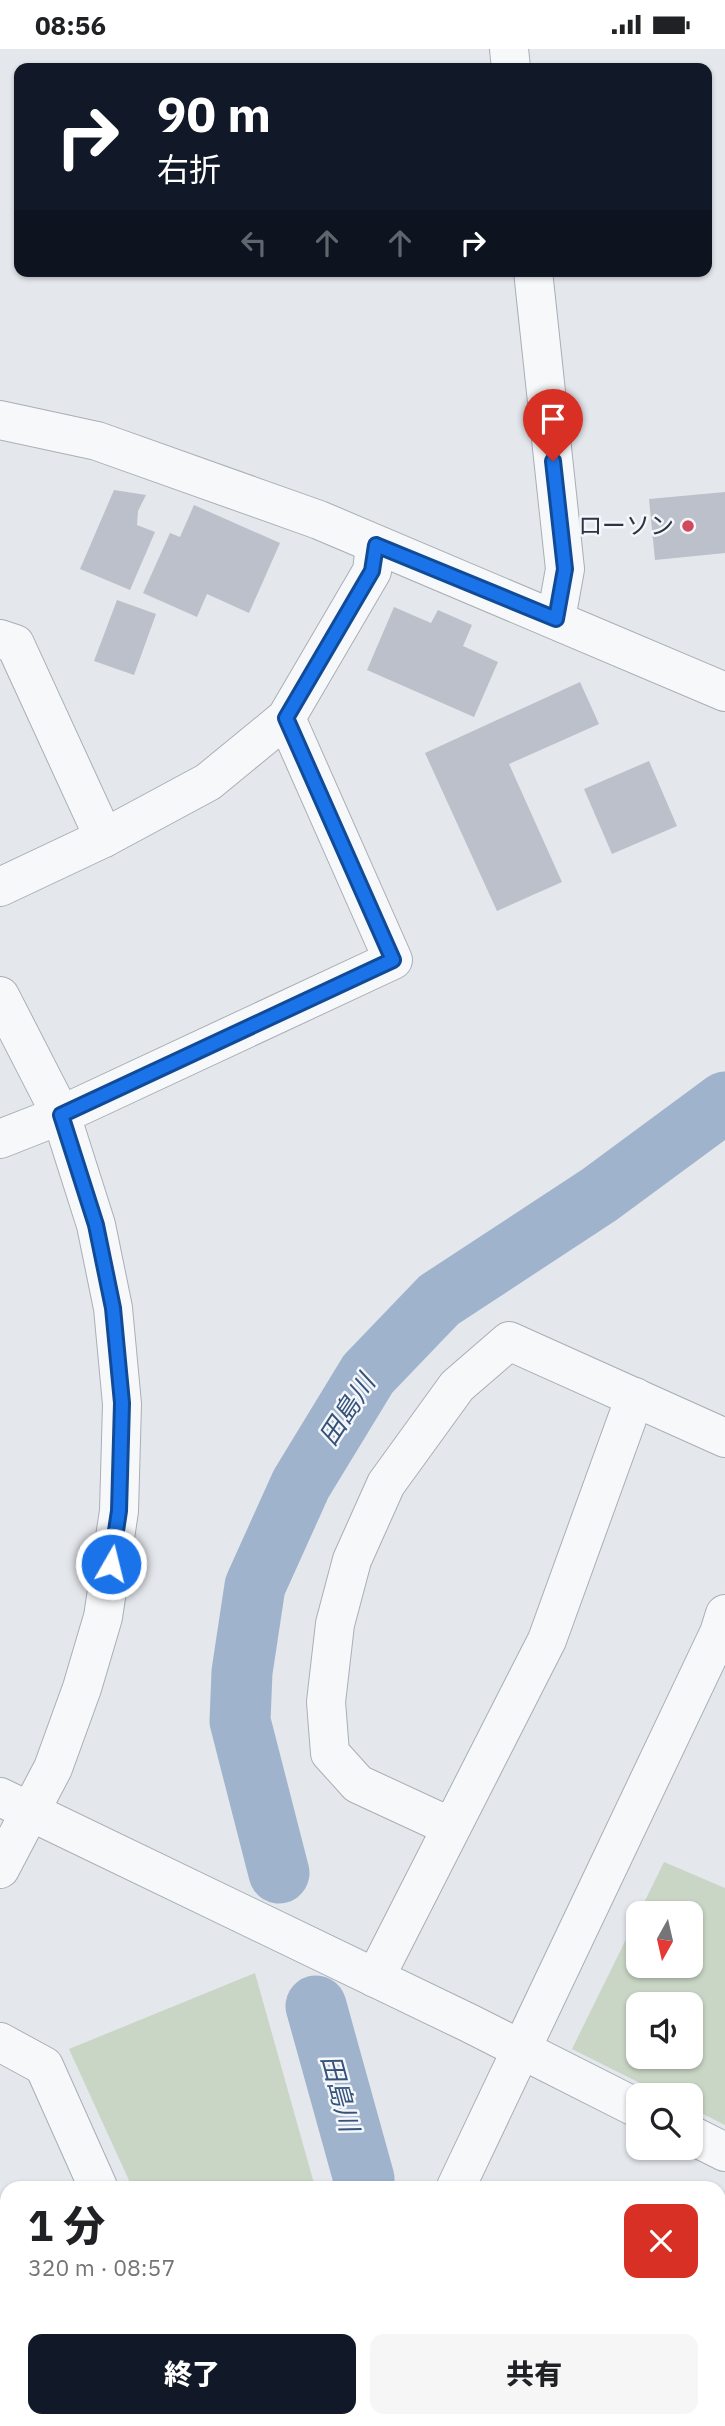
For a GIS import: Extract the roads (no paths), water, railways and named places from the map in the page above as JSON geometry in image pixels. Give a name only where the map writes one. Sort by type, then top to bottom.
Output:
[{"type":"street","points":[[534,277],[565,569],[556,619]]},
{"type":"street","points":[[0,420],[97,440],[320,520],[725,692]]},
{"type":"street","points":[[0,887],[104,838],[208,782],[286,718],[372,571],[376,545]]},
{"type":"street","points":[[0,639],[15,644],[104,838]]},
{"type":"street","points":[[0,1139],[61,1115],[393,960],[286,718]]},
{"type":"street","points":[[0,996],[61,1115],[96,1225],[113,1308],[122,1403],[119,1511],[103,1617],[82,1688],[53,1768],[16,1805],[0,1870]]},
{"type":"street","points":[[451,1826],[358,1784],[330,1753],[326,1702],[335,1624],[352,1560],[386,1484],[457,1386],[509,1341],[725,1438]]},
{"type":"street","points":[[374,1978],[547,1640],[635,1397]]},
{"type":"street","points":[[459,2181],[719,1633],[725,1614]]},
{"type":"street","points":[[16,1805],[626,2103]]},
{"type":"street","points":[[0,2042],[44,2066],[95,2181]]},
{"type":"street","points":[[703,2141],[725,2151]]},
{"type":"waterway","name":"田島川","points":[[279,1873],[240,1721],[242,1672],[255,1586],[301,1484],[368,1374],[439,1300],[599,1195],[725,1102]]},
{"type":"waterway","name":"田島川","points":[[316,2006],[364,2179]]},
{"type":"place","name":"ローソン","points":[[688,526]]}]
